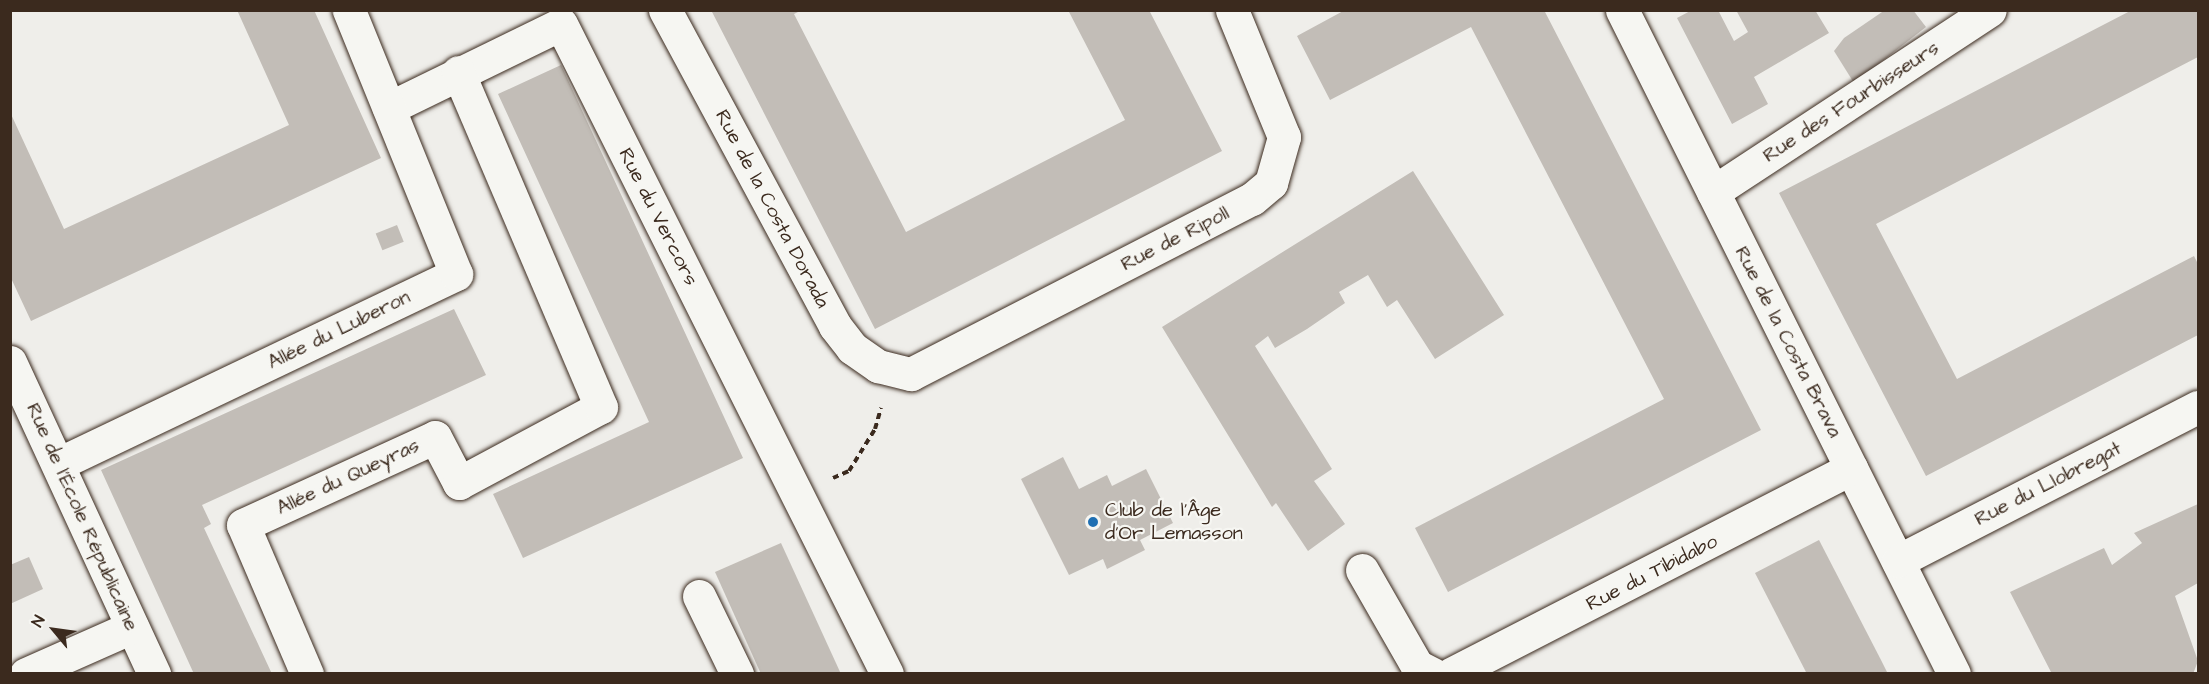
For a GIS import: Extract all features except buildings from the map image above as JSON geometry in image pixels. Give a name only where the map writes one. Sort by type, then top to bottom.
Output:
[{"type":"street","points":[[348,10],[389,108]]},
{"type":"street","name":"Rue de la Costa Dorada","points":[[665,10],[835,326],[852,348],[878,366],[901,372]]},
{"type":"street","name":"Rue de Ripoll","points":[[901,372],[1252,199],[1271,183],[1284,137],[1232,10]]},
{"type":"street","name":"Rue de la Costa Brava","points":[[1622,10],[1954,674]]},
{"type":"street","name":"Rue des Fourbisseurs","points":[[1713,192],[1990,10]]},
{"type":"street","name":"Rue du Vercors","points":[[389,108],[458,72],[561,24],[887,674]]},
{"type":"street","name":"Allée du Queyras","points":[[307,674],[243,525],[435,436],[459,483],[601,407],[458,72]]},
{"type":"street","name":"Allée du Luberon","points":[[60,463],[456,274],[389,108]]},
{"type":"street","name":"Rue de l'École Républicaine","points":[[10,362],[60,463],[154,674]]},
{"type":"street","name":"Rue du Llobregat","points":[[1898,561],[2199,407]]},
{"type":"street","name":"Rue du Tibidabo","points":[[1451,674],[1851,468]]},
{"type":"street","points":[[1362,570],[1417,666],[1433,674]]},
{"type":"street","points":[[699,596],[736,674]]},
{"type":"street","points":[[26,674],[132,627]]},
{"type":"path","points":[[796,493],[849,471],[874,429],[901,372]]},
{"type":"place","name":"Club de l'Âge d'Or Lemasson","points":[[1093,522]]}]
